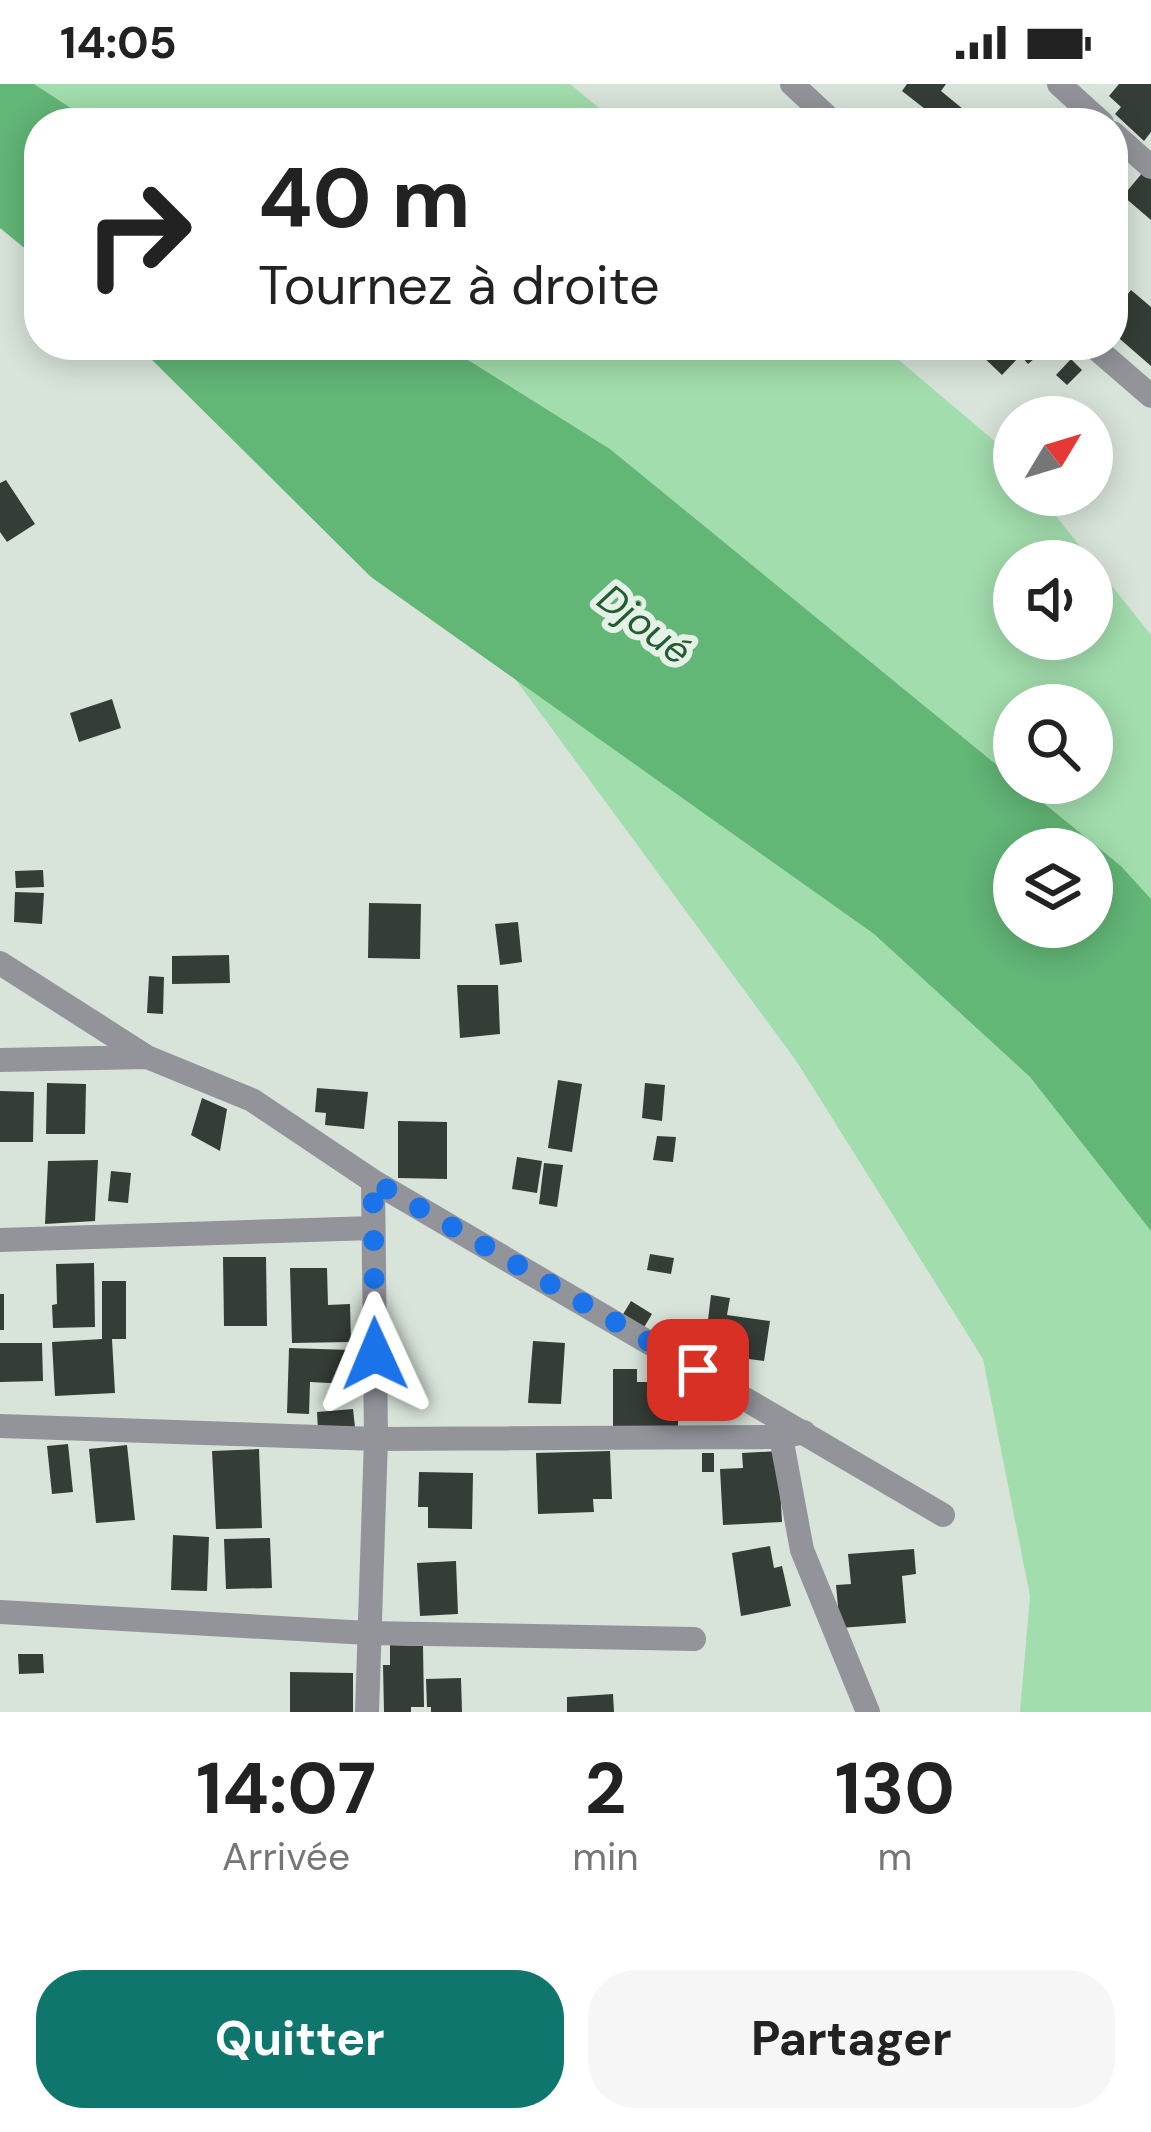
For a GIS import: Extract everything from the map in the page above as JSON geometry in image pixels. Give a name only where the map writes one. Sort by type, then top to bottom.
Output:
[{"type":"street","points":[[791,84],[817,108]]},
{"type":"street","points":[[1059,84],[1085,108]]},
{"type":"street","points":[[1128,146],[1151,167]]},
{"type":"street","points":[[1110,360],[1151,395]]},
{"type":"street","points":[[0,962],[147,1057],[252,1100],[373,1181],[792,1434],[943,1515]]},
{"type":"street","points":[[0,1060],[147,1057]]},
{"type":"street","points":[[367,1712],[376,1439],[373,1181]]},
{"type":"street","points":[[0,1240],[373,1228]]},
{"type":"street","points":[[0,1426],[376,1439],[792,1434]]},
{"type":"street","points":[[792,1434],[802,1550],[868,1712]]},
{"type":"street","points":[[0,1612],[368,1633],[694,1639]]},
{"type":"shaded area","points":[[34,84],[570,84],[599,108],[71,108]]},
{"type":"shaded area","points":[[468,360],[899,360],[993,440],[993,516],[1056,516],[1075,540],[993,540],[993,660],[1113,660],[1113,587],[1151,635],[1151,899],[1113,859],[1113,828],[1074,828],[1045,804],[1113,804],[1113,684],[993,684],[993,762],[610,449]]},
{"type":"shaded area","points":[[513,676],[874,934],[1030,1077],[1151,1231],[1151,1712],[1020,1712],[1030,1596],[983,1359],[797,1062]]},
{"type":"water","points":[[0,84],[34,84],[71,108],[24,108],[24,248],[0,228]]},
{"type":"water","name":"Djoué","points":[[152,360],[468,360],[610,449],[993,762],[993,804],[1045,804],[1074,828],[993,828],[993,948],[1113,948],[1113,859],[1121,866],[1151,899],[1151,1231],[1030,1077],[874,934],[371,577]]},
{"type":"building","points":[[907,84],[946,84],[941,91],[962,108],[924,108],[902,91]]},
{"type":"building","points":[[1119,84],[1151,84],[1151,132],[1144,141],[1128,126],[1128,108],[1120,108],[1109,96]]},
{"type":"building","points":[[1143,172],[1151,179],[1151,220],[1128,200],[1128,190]]},
{"type":"building","points":[[1131,290],[1151,307],[1151,366],[1128,346]]},
{"type":"building","points":[[986,360],[1016,360],[1002,375]]},
{"type":"building","points":[[1070,360],[1082,370],[1067,385],[1056,375]]},
{"type":"building","points":[[6,480],[35,524],[7,542],[0,532],[0,483]]},
{"type":"building","points":[[112,699],[121,728],[79,742],[70,713]]},
{"type":"building","points":[[43,870],[44,887],[16,888],[15,871]]},
{"type":"building","points":[[15,892],[44,893],[42,924],[14,922]]},
{"type":"building","points":[[369,903],[421,904],[420,959],[368,958]]},
{"type":"building","points":[[518,922],[522,962],[500,965],[495,924]]},
{"type":"building","points":[[229,955],[230,983],[172,984],[172,956]]},
{"type":"building","points":[[149,976],[164,977],[163,1014],[147,1013]]},
{"type":"building","points":[[457,985],[498,985],[500,1034],[460,1038]]},
{"type":"building","points":[[558,1080],[582,1084],[572,1152],[548,1148]]},
{"type":"building","points":[[47,1083],[86,1084],[85,1134],[46,1134]]},
{"type":"building","points":[[645,1083],[665,1085],[662,1121],[642,1118]]},
{"type":"building","points":[[317,1088],[368,1092],[364,1129],[325,1125],[326,1113],[315,1112]]},
{"type":"building","points":[[0,1091],[34,1092],[33,1142],[0,1142]]},
{"type":"building","points":[[202,1098],[227,1109],[220,1151],[191,1135]]},
{"type":"building","points":[[398,1121],[447,1122],[447,1179],[398,1178]]},
{"type":"building","points":[[657,1136],[676,1137],[673,1162],[653,1160]]},
{"type":"building","points":[[517,1157],[542,1161],[537,1193],[512,1189]]},
{"type":"building","points":[[98,1160],[95,1221],[45,1224],[48,1161]]},
{"type":"building","points":[[544,1163],[563,1165],[557,1207],[539,1204]]},
{"type":"building","points":[[111,1171],[131,1173],[128,1203],[108,1201]]},
{"type":"building","points":[[650,1254],[674,1258],[671,1274],[647,1270]]},
{"type":"building","points":[[223,1257],[266,1257],[267,1326],[224,1326]]},
{"type":"building","points":[[94,1263],[95,1327],[53,1328],[56,1264]]},
{"type":"building","points":[[290,1268],[327,1268],[328,1305],[350,1304],[351,1342],[292,1343]]},
{"type":"building","points":[[102,1281],[126,1281],[126,1339],[112,1339],[115,1393],[55,1396],[52,1342],[102,1339]]},
{"type":"building","points":[[0,1294],[4,1294],[4,1330],[0,1330]]},
{"type":"building","points":[[711,1295],[730,1298],[727,1315],[770,1321],[764,1361],[704,1353]]},
{"type":"building","points":[[631,1301],[652,1314],[643,1329],[622,1316]]},
{"type":"building","points":[[667,1322],[694,1325],[692,1347],[665,1344]]},
{"type":"building","points":[[533,1341],[565,1343],[561,1404],[528,1403]]},
{"type":"building","points":[[0,1343],[42,1343],[43,1381],[0,1382]]},
{"type":"building","points":[[289,1348],[351,1350],[349,1384],[310,1382],[309,1414],[287,1413]]},
{"type":"building","points":[[613,1369],[637,1369],[637,1382],[678,1382],[678,1430],[613,1431]]},
{"type":"building","points":[[353,1409],[355,1427],[318,1430],[317,1412]]},
{"type":"building","points":[[68,1444],[73,1492],[52,1494],[47,1446]]},
{"type":"building","points":[[127,1445],[135,1520],[96,1523],[89,1449]]},
{"type":"building","points":[[259,1449],[262,1528],[216,1529],[212,1451]]},
{"type":"building","points":[[610,1451],[612,1499],[593,1499],[594,1512],[538,1514],[536,1453]]},
{"type":"building","points":[[778,1451],[782,1522],[723,1525],[720,1469],[743,1468],[742,1453]]},
{"type":"building","points":[[702,1453],[714,1453],[714,1472],[702,1472]]},
{"type":"building","points":[[419,1472],[473,1473],[472,1529],[428,1528],[428,1507],[418,1507]]},
{"type":"building","points":[[173,1535],[209,1537],[207,1591],[171,1590]]},
{"type":"building","points":[[270,1538],[272,1588],[226,1589],[224,1539]]},
{"type":"building","points":[[770,1546],[774,1568],[782,1566],[791,1606],[741,1616],[732,1553]]},
{"type":"building","points":[[914,1549],[916,1574],[902,1576],[906,1623],[840,1628],[836,1585],[851,1584],[848,1554]]},
{"type":"building","points":[[456,1561],[458,1614],[420,1616],[417,1563]]},
{"type":"building","points":[[390,1645],[423,1646],[424,1707],[384,1712],[383,1665],[390,1665]]},
{"type":"building","points":[[18,1654],[43,1654],[44,1673],[19,1674]]},
{"type":"building","points":[[290,1672],[353,1673],[353,1712],[290,1712]]},
{"type":"building","points":[[461,1678],[462,1712],[431,1712],[426,1679]]},
{"type":"building","points":[[613,1694],[614,1712],[567,1712],[567,1697]]},
{"type":"route","points":[[375,1354],[373,1181],[698,1370]]}]
